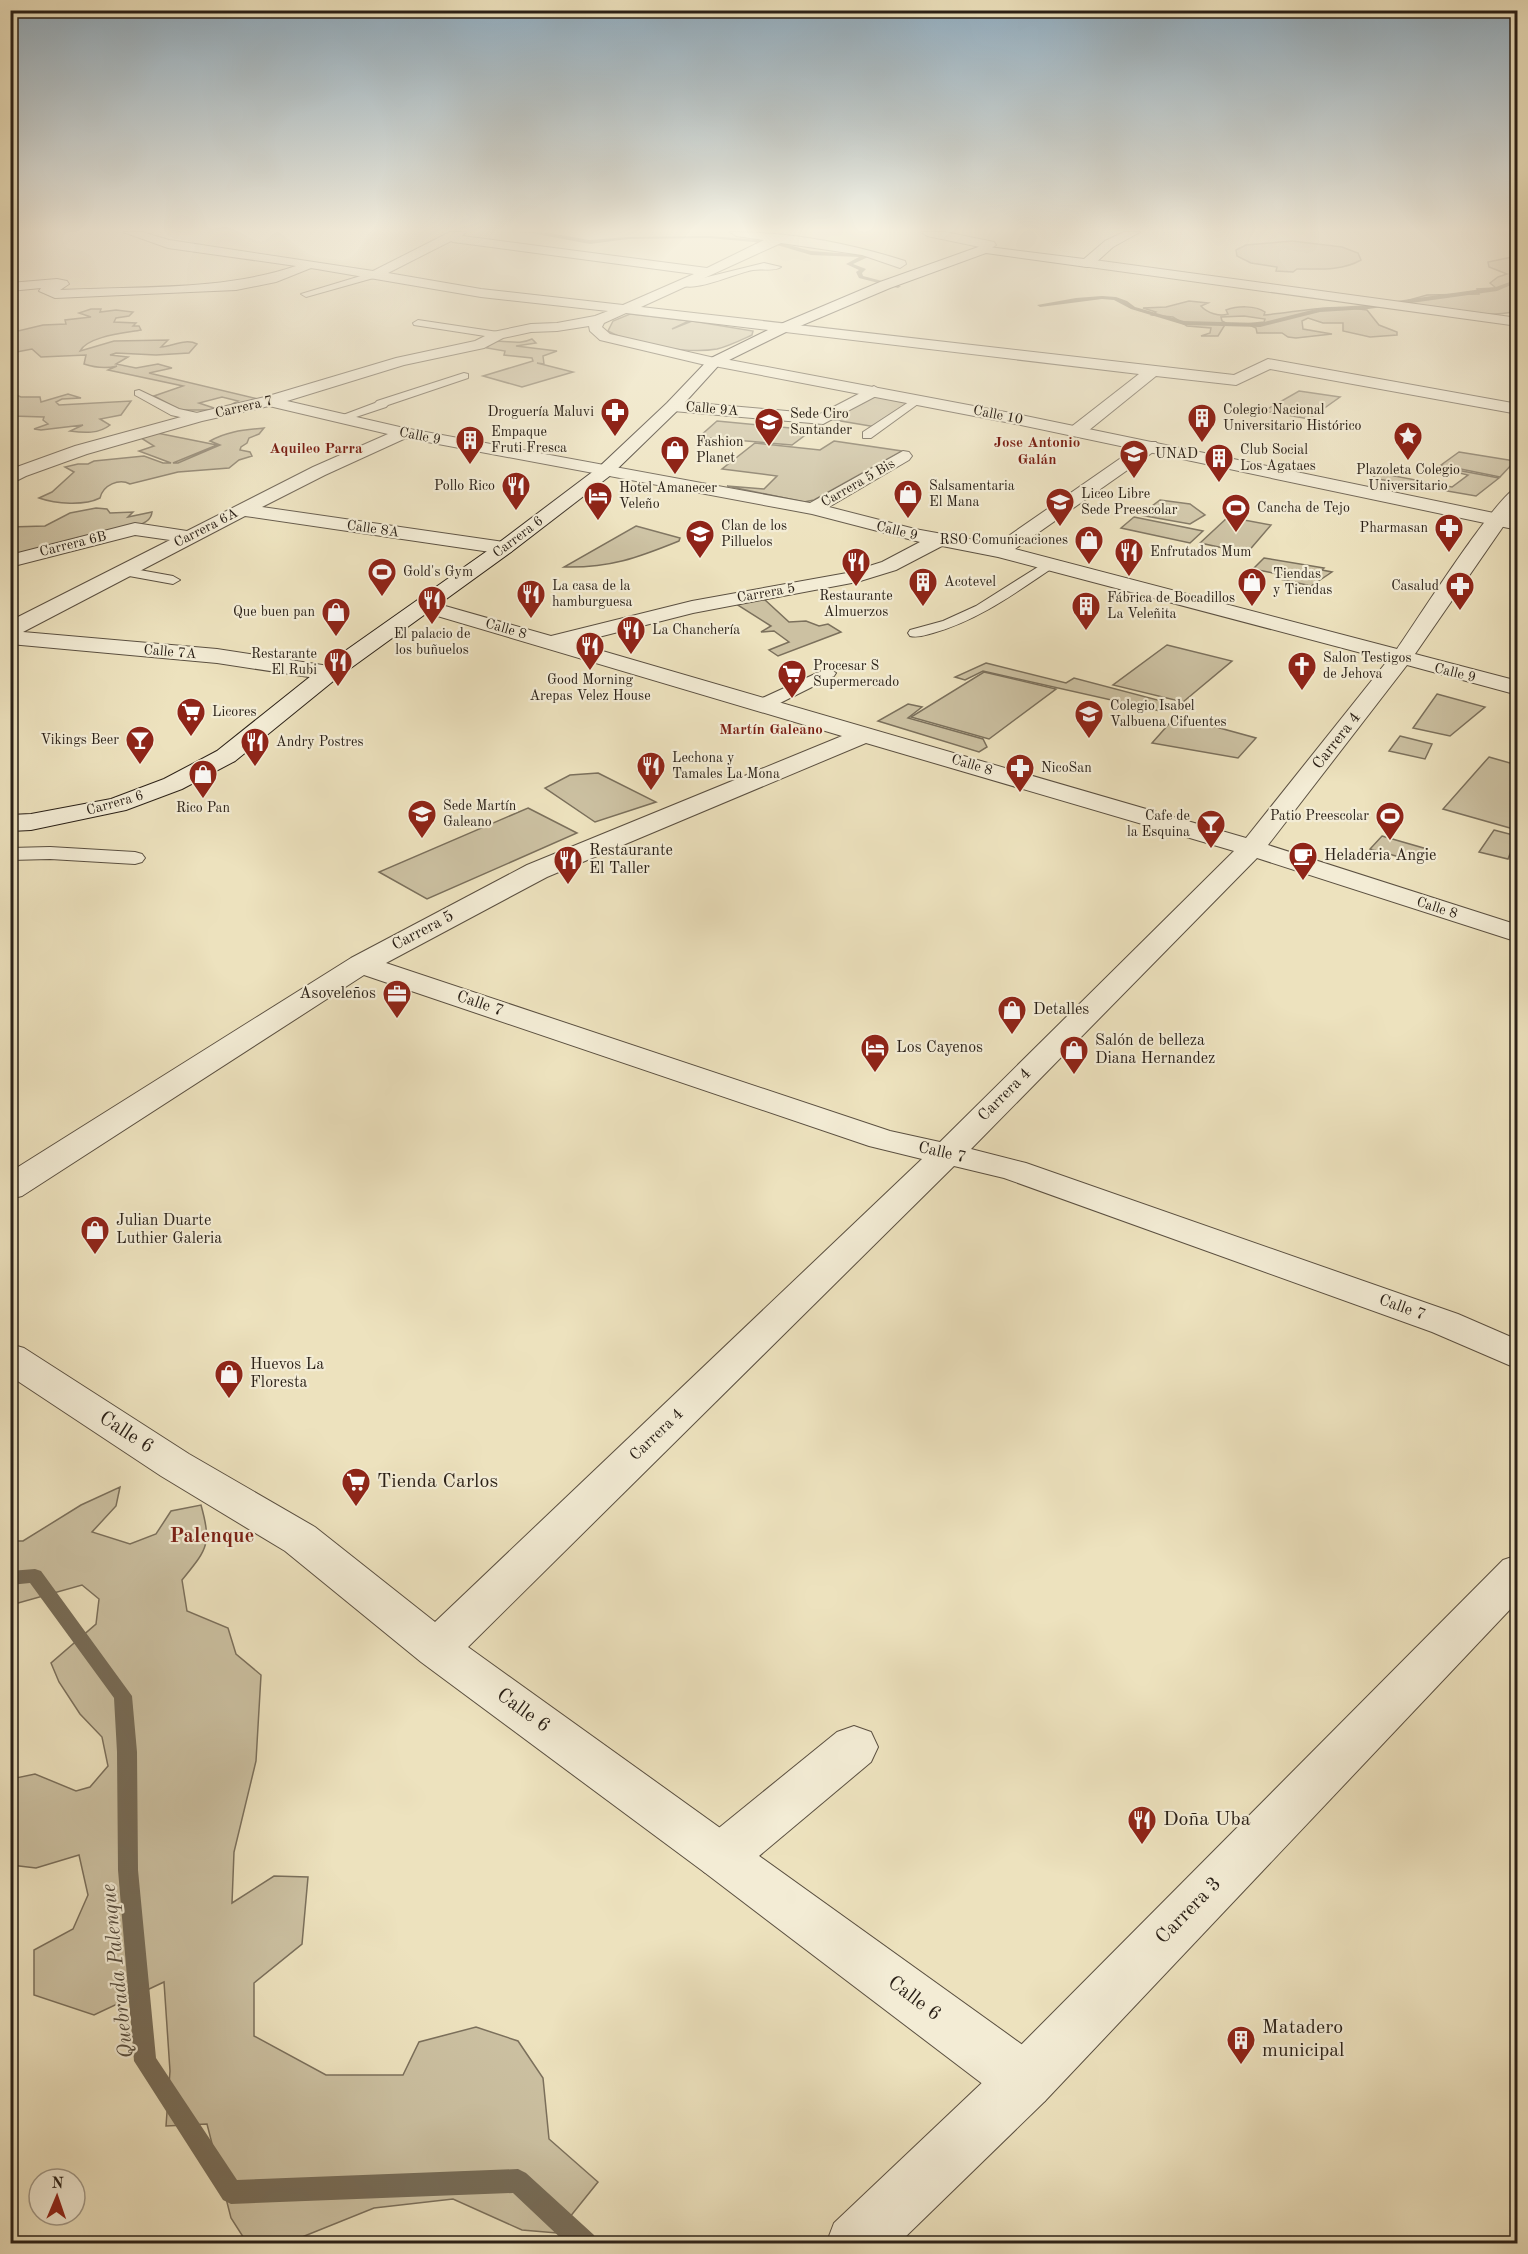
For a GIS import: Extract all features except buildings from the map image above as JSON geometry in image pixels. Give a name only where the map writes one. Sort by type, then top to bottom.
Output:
[{"type":"street","name":"Carrera 7","points":[[10,479],[20,472],[56,458],[198,417],[269,402],[401,361],[479,345],[494,337]]},
{"type":"street","name":"Calle 10","points":[[606,337],[714,362],[1077,431],[1518,524]]},
{"type":"street","name":"Carrera 6","points":[[10,824],[117,806],[182,780],[226,756],[329,673],[504,548],[605,471],[673,406],[714,362],[764,337]]},
{"type":"street","points":[[854,337],[1236,380],[1268,364],[1518,409]]},
{"type":"street","points":[[1077,431],[1153,370]]},
{"type":"street","name":"Calle 9A","points":[[673,406],[824,419],[874,391]]},
{"type":"street","name":"Calle 9","points":[[269,402],[404,434],[813,509],[937,540],[1000,551],[1401,659],[1518,688]]},
{"type":"street","name":"Carrera 6A","points":[[10,630],[319,471],[404,434]]},
{"type":"street","points":[[1000,551],[1150,446]]},
{"type":"street","name":"Carrera 5 Bis","points":[[813,509],[903,456]]},
{"type":"street","name":"Carrera 4","points":[[437,1649],[946,1154],[1252,848],[1401,659],[1496,520],[1518,492]]},
{"type":"street","name":"Calle 8A","points":[[241,510],[504,548]]},
{"type":"street","name":"Carrera 6B","points":[[10,561],[135,529],[187,537]]},
{"type":"street","name":"Carrera 5","points":[[555,642],[692,607],[850,578],[889,566],[937,540]]},
{"type":"street","name":"Calle 8","points":[[424,606],[555,642],[1252,848],[1518,934]]},
{"type":"street","name":"Calle 7A","points":[[10,637],[217,656],[329,673]]},
{"type":"street","name":"Carrera 5","points":[[10,1188],[362,964],[537,871],[867,734]]},
{"type":"street","name":"Calle 7","points":[[362,964],[870,1135],[1014,1170],[1445,1323],[1518,1356]]},
{"type":"street","name":"Calle 6","points":[[10,1357],[175,1465],[300,1539],[437,1649],[722,1856],[1025,2081]]},
{"type":"street","name":"Carrera 3","points":[[855,2244],[1025,2081],[1518,1572]]},
{"type":"street","points":[[722,1856],[854,1747]]},
{"type":"lane","points":[[341,418],[464,376]]},
{"type":"lane","points":[[139,393],[175,412],[198,417]]},
{"type":"lane","points":[[867,435],[918,399]]},
{"type":"lane","points":[[916,633],[948,624],[981,609],[1049,564]]},
{"type":"lane","points":[[123,571],[173,580]]},
{"type":"lane","points":[[764,704],[828,673]]},
{"type":"lane","points":[[10,854],[50,853],[135,858]]},
{"type":"shaded area","points":[[11,337],[106,337],[91,342],[80,351],[114,341],[168,340],[161,347],[193,342],[197,344],[189,353],[156,355],[116,353],[110,355],[128,357],[116,364],[136,368],[158,364],[172,368],[149,373],[258,399],[229,406],[238,401],[222,397],[199,403],[214,408],[211,410],[180,410],[154,396],[183,386],[108,370],[117,366],[100,368],[84,364],[86,355],[41,357],[32,349],[11,353]]},
{"type":"shaded area","points":[[623,337],[747,337],[717,349],[705,350],[661,347]]},
{"type":"shaded area","points":[[532,339],[536,343],[516,346],[557,351],[543,356],[544,364],[537,363],[573,372],[522,387],[483,376],[533,361],[532,358],[504,355],[505,351],[487,348],[491,342],[521,342]]},
{"type":"shaded area","points":[[1299,391],[1340,397],[1309,419],[1264,411]]},
{"type":"shaded area","points":[[11,393],[21,397],[40,397],[41,402],[68,394],[81,398],[62,399],[56,402],[59,405],[131,401],[121,415],[100,419],[110,425],[101,430],[70,431],[83,425],[41,430],[34,429],[48,424],[43,420],[44,417],[12,416]]},
{"type":"shaded area","points":[[873,393],[913,401],[876,427],[829,419]]},
{"type":"shaded area","points":[[717,421],[812,430],[792,445],[699,437]]},
{"type":"shaded area","points":[[264,428],[259,434],[249,438],[247,443],[241,447],[240,450],[250,452],[252,456],[239,460],[229,468],[178,472],[130,484],[116,482],[104,489],[100,498],[93,501],[62,503],[39,498],[52,492],[74,472],[65,467],[94,461],[144,456],[163,463],[171,463],[139,451],[154,446],[141,438],[157,433],[217,445],[173,463],[178,463],[220,445],[210,441],[223,435]]},
{"type":"shaded area","points":[[834,441],[902,451],[814,500],[804,502],[727,486],[764,489],[777,476],[722,469],[755,443],[820,450]]},
{"type":"shaded area","points":[[1459,452],[1515,461],[1500,477],[1441,465]]},
{"type":"shaded area","points":[[1439,468],[1499,478],[1476,496],[1372,478],[1379,473],[1452,487],[1468,475]]},
{"type":"shaded area","points":[[1160,500],[1190,504],[1205,515],[1190,524],[1140,515]]},
{"type":"shaded area","points":[[96,508],[107,509],[110,513],[133,512],[128,517],[152,512],[148,520],[132,528],[11,555],[10,527],[45,526],[70,513]]},
{"type":"shaded area","points":[[1134,517],[1203,531],[1190,543],[1121,528]]},
{"type":"shaded area","name":"Cancha de Tejo","points":[[1228,517],[1271,525],[1247,553],[1200,543]]},
{"type":"shaded area","points":[[636,526],[680,538],[679,541],[623,561],[595,566],[564,567]]},
{"type":"shaded area","points":[[1264,558],[1324,568],[1322,570],[1332,572],[1311,586],[1280,579],[1283,575],[1253,569]]},
{"type":"shaded area","points":[[764,599],[789,622],[806,621],[819,626],[828,624],[841,632],[778,656],[769,650],[789,642],[774,631],[761,632],[771,626],[736,604]]},
{"type":"shaded area","points":[[1167,645],[1232,661],[1183,702],[1113,685]]},
{"type":"shaded area","points":[[986,663],[1066,683],[1074,678],[1169,703],[1160,711],[983,671],[965,680],[955,677]]},
{"type":"shaded area","points":[[984,672],[1056,689],[989,739],[911,717]]},
{"type":"shaded area","points":[[1437,694],[1485,707],[1450,736],[1413,728]]},
{"type":"shaded area","points":[[908,704],[922,707],[908,718],[983,739],[987,747],[979,752],[878,721]]},
{"type":"shaded area","points":[[1176,716],[1256,738],[1238,758],[1152,743]]},
{"type":"shaded area","points":[[1400,736],[1432,744],[1425,759],[1389,751]]},
{"type":"shaded area","points":[[1489,757],[1517,765],[1517,830],[1443,809]]},
{"type":"shaded area","points":[[598,773],[656,802],[595,822],[545,788],[570,775]]},
{"type":"shaded area","points":[[528,808],[577,833],[427,899],[379,872]]},
{"type":"shaded area","points":[[1494,830],[1517,836],[1508,859],[1479,852]]},
{"type":"shaded area","name":"Patio Preescolar","points":[[1382,836],[1427,849],[1418,862],[1370,849]]},
{"type":"shaded area","points":[[120,1487],[116,1506],[92,1532],[130,1544],[156,1534],[171,1511],[201,1505],[206,1529],[205,1546],[182,1580],[187,1611],[228,1628],[236,1654],[261,1675],[256,1761],[234,1852],[232,1903],[274,1876],[308,1877],[302,1944],[254,1983],[254,2036],[326,2075],[403,2075],[419,2042],[476,2027],[518,2041],[543,2078],[549,2139],[598,2182],[557,2233],[522,2230],[453,2199],[374,2208],[302,2237],[276,2243],[247,2243],[231,2218],[207,2124],[166,2126],[170,2071],[164,1982],[94,2015],[34,1995],[34,1950],[73,1929],[88,1895],[79,1855],[36,1868],[11,1865],[11,1779],[35,1774],[76,1791],[90,1787],[108,1766],[102,1737],[80,1714],[59,1682],[51,1663],[96,1624],[99,1599],[82,1585],[11,1605],[11,1541],[23,1541],[81,1505]]},
{"type":"waterway","name":"Quebrada Palenque","points":[[10,1578],[35,1576],[123,1696],[127,1752],[128,1870],[145,2061],[231,2192],[518,2181],[585,2244]]},
{"type":"place","name":"Droguería Maluvi","points":[[615,438]]},
{"type":"place","name":"Colegio Nacional Universitario Histórico","points":[[1202,444]]},
{"type":"place","name":"Sede Ciro Santander","points":[[769,448]]},
{"type":"place","name":"Plazoleta Colegio Universitario","points":[[1408,462]]},
{"type":"place","name":"Empaque Fruti Fresca","points":[[470,466]]},
{"type":"place","name":"Fashion Planet","points":[[675,476]]},
{"type":"place","name":"UNAD","points":[[1134,480]]},
{"type":"place","name":"Club Social Los Agataes","points":[[1219,484]]},
{"type":"place","name":"Pollo Rico","points":[[516,512]]},
{"type":"place","name":"Salsamentaria El Mana","points":[[908,520]]},
{"type":"place","name":"Hotel Amanecer Veleño","points":[[598,522]]},
{"type":"place","name":"Liceo Libre Sede Preescolar","points":[[1060,528]]},
{"type":"place","name":"Cancha de Tejo","points":[[1236,534]]},
{"type":"place","name":"Pharmasan","points":[[1449,554]]},
{"type":"place","name":"Clan de los Pilluelos","points":[[700,560]]},
{"type":"place","name":"RSO Comunicaciones","points":[[1089,566]]},
{"type":"place","name":"Enfrutados Mum","points":[[1129,578]]},
{"type":"place","name":"Restaurante Almuerzos","points":[[856,588]]},
{"type":"place","name":"Gold's Gym","points":[[382,598]]},
{"type":"place","name":"Acotevel","points":[[923,608]]},
{"type":"place","name":"Tiendas y Tiendas","points":[[1252,608]]},
{"type":"place","name":"Casalud","points":[[1460,612]]},
{"type":"place","name":"La casa de la hamburguesa","points":[[531,620]]},
{"type":"place","name":"El palacio de los buñuelos","points":[[432,626]]},
{"type":"place","name":"Fábrica de Bocadillos La Veleñita","points":[[1086,632]]},
{"type":"place","name":"Que buen pan","points":[[336,638]]},
{"type":"place","name":"La Chanchería","points":[[631,656]]},
{"type":"place","name":"Good Morning Arepas Velez House","points":[[590,672]]},
{"type":"place","name":"Restarante El Rubi","points":[[338,688]]},
{"type":"place","name":"Salon Testigos de Jehova","points":[[1302,692]]},
{"type":"place","name":"Procesar S Supermercado","points":[[792,700]]},
{"type":"place","name":"Licores","points":[[191,738]]},
{"type":"place","name":"Colegio Isabel Valbuena Cifuentes","points":[[1089,740]]},
{"type":"place","name":"Vikings Beer","points":[[140,766]]},
{"type":"place","name":"Andry Postres","points":[[255,768]]},
{"type":"place","name":"Lechona y Tamales La Mona","points":[[651,792]]},
{"type":"place","name":"NicoSan","points":[[1020,794]]},
{"type":"place","name":"Rico Pan","points":[[203,800]]},
{"type":"place","name":"Sede Martín Galeano","points":[[422,840]]},
{"type":"place","name":"Patio Preescolar","points":[[1390,842]]},
{"type":"place","name":"Cafe de la Esquina","points":[[1211,850]]},
{"type":"place","name":"Heladeria Angie","points":[[1303,882]]},
{"type":"place","name":"Restaurante El Taller","points":[[568,886]]},
{"type":"place","name":"Asoveleños","points":[[397,1020]]},
{"type":"place","name":"Detalles","points":[[1012,1036]]},
{"type":"place","name":"Los Cayenos","points":[[875,1074]]},
{"type":"place","name":"Salón de belleza Diana Hernandez","points":[[1074,1076]]},
{"type":"place","name":"Julian Duarte Luthier Galeria","points":[[95,1256]]},
{"type":"place","name":"Huevos La Floresta","points":[[229,1400]]},
{"type":"place","name":"Tienda Carlos","points":[[356,1508]]},
{"type":"place","name":"Doña Uba","points":[[1142,1846]]},
{"type":"place","name":"Matadero municipal","points":[[1241,2066]]},
{"type":"district","name":"Aquileo Parra","points":[[316,449]]},
{"type":"district","name":"Jose Antonio Galán","points":[[1037,452]]},
{"type":"district","name":"Martín Galeano","points":[[771,730]]},
{"type":"district","name":"Palenque","points":[[212,1536]]}]
